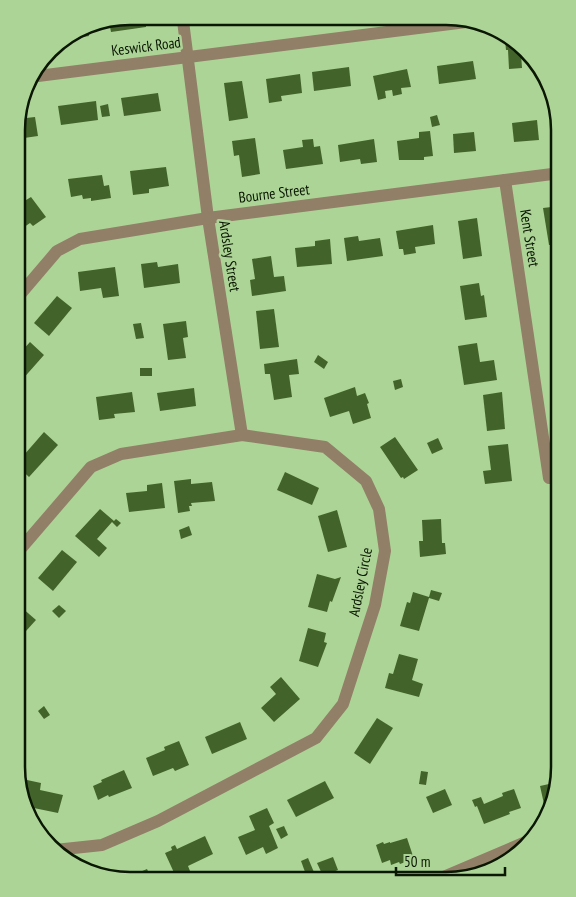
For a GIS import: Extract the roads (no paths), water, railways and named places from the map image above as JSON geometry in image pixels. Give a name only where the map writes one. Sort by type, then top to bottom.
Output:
[{"type":"street","name":"Ardsley Street","points":[[184,25],[208,218],[242,435]]},
{"type":"street","name":"Keswick Road","points":[[41,76],[442,25]]},
{"type":"street","name":"Bourne Street","points":[[25,289],[57,251],[80,239],[208,218],[551,174]]},
{"type":"street","name":"Kent Street","points":[[504,180],[549,478]]},
{"type":"street","name":"Ardsley Circle","points":[[25,543],[91,467],[122,454],[242,435],[325,448],[366,481],[379,510],[385,551],[377,596],[343,704],[316,738],[158,821],[102,845],[65,849]]},
{"type":"street","points":[[456,871],[513,847]]}]
